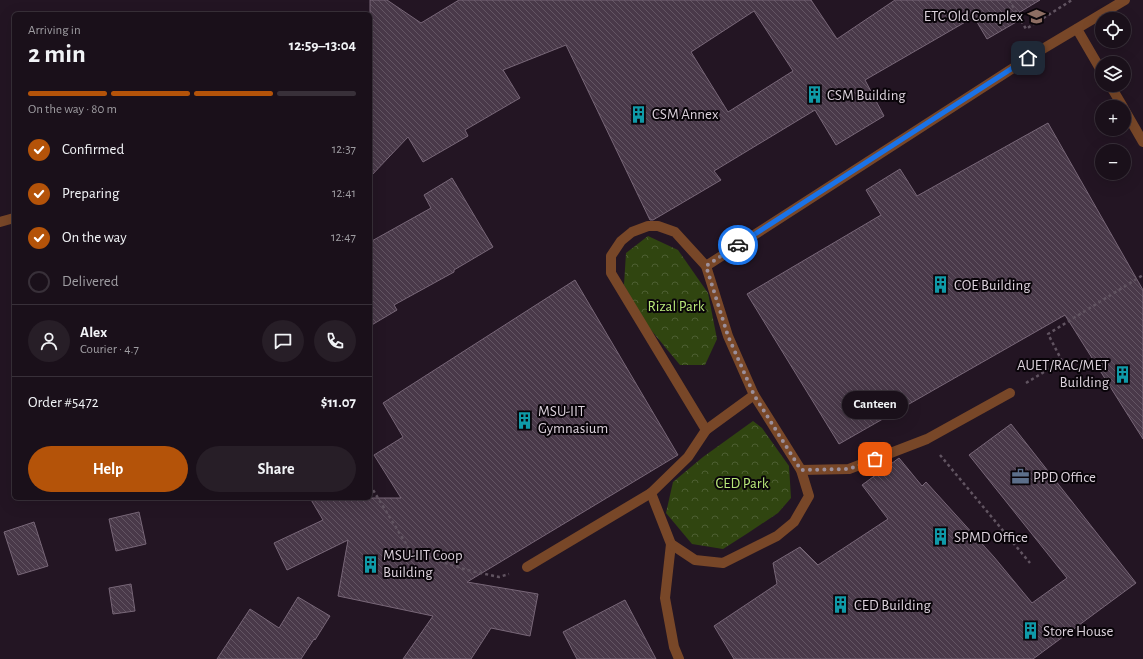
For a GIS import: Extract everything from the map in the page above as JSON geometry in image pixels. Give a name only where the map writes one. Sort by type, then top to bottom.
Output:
[{"type":"street","points":[[706,266],[1034,54],[1125,0]]},
{"type":"street","points":[[1077,29],[1095,60]]},
{"type":"street","points":[[1131,122],[1143,142]]},
{"type":"street","points":[[0,222],[12,219]]},
{"type":"street","points":[[671,544],[695,560],[723,563],[777,536],[794,522],[809,496],[801,470],[754,395],[728,336],[706,266],[675,232],[658,226],[648,226],[632,232],[621,241],[611,256],[612,273],[706,430]]},
{"type":"street","points":[[801,470],[849,469],[927,439],[1010,393]]},
{"type":"street","points":[[527,568],[651,493],[688,457],[706,430],[754,395]]},
{"type":"street","points":[[651,493],[671,544],[664,598],[674,647],[679,659]]},
{"type":"path","points":[[1009,0],[1026,28],[1072,0]]},
{"type":"path","points":[[1010,393],[1062,361],[1048,334],[1143,275]]},
{"type":"path","points":[[927,439],[1030,563]]},
{"type":"path","points":[[372,488],[411,552],[467,570],[499,577],[527,568]]},
{"type":"green space","name":"Rizal Park","points":[[648,236],[678,250],[708,293],[717,339],[705,365],[680,365],[646,324],[624,285],[626,253]]},
{"type":"green space","name":"CED Park","points":[[753,421],[762,428],[789,466],[791,498],[778,513],[723,549],[692,544],[666,513],[673,482],[703,457]]},
{"type":"building","points":[[370,0],[387,0],[421,23],[459,0],[811,0],[837,39],[895,0],[1040,0],[1015,15],[1018,21],[987,39],[974,17],[865,80],[884,116],[836,145],[815,110],[714,171],[721,180],[653,220],[650,220],[566,45],[503,70],[520,98],[465,130],[468,136],[423,162],[408,137],[372,175],[372,12],[370,12]],"holes":[[[754,11],[793,71],[728,112],[691,52]]]},
{"type":"building","name":"COE Building","points":[[1048,123],[1143,290],[1143,439],[1065,315],[839,444],[747,294],[881,215],[866,190],[900,169],[917,196]]},
{"type":"building","points":[[452,178],[493,247],[454,270],[454,272],[394,305],[397,310],[372,325],[372,241],[431,208],[424,195]]},
{"type":"building","name":"MSU-IIT Gymnasium","points":[[575,280],[678,455],[467,582],[538,594],[530,636],[491,628],[471,659],[403,659],[433,616],[338,596],[348,540],[287,570],[274,543],[323,520],[311,500],[372,500],[372,498],[401,498],[374,455],[403,437],[383,403]]},
{"type":"building","points":[[1011,424],[1136,583],[1033,659],[734,659],[714,626],[777,584],[773,563],[800,547],[818,565],[888,519],[862,485],[899,458],[922,486],[926,482],[994,557],[1032,603],[1067,578],[969,455]]},
{"type":"building","points":[[139,512],[146,544],[116,551],[109,519]]},
{"type":"building","points":[[34,522],[48,566],[18,575],[4,532]]},
{"type":"building","points":[[131,584],[135,611],[113,614],[109,588]]},
{"type":"building","points":[[298,597],[330,616],[301,659],[217,659],[250,609],[279,628]]},
{"type":"building","points":[[625,600],[656,659],[577,659],[563,632]]},
{"type":"way so far","points":[[738,245],[706,266],[728,336],[754,395],[801,470],[849,469],[875,459]]},
{"type":"place","name":"ETC Old Complex","points":[[1036,16]]},
{"type":"place","name":"CSM Building","points":[[814,95]]},
{"type":"place","name":"CSM Annex","points":[[639,114]]},
{"type":"place","name":"COE Building","points":[[941,285]]},
{"type":"place","name":"AUET/RAC/MET Building","points":[[1122,374]]},
{"type":"place","name":"MSU-IIT Gymnasium","points":[[525,420]]},
{"type":"place","name":"Canteen","points":[[875,459]]},
{"type":"place","name":"PPD Office","points":[[1020,477]]},
{"type":"place","name":"SPMD Office","points":[[941,537]]},
{"type":"place","name":"MSU-IIT Coop Building","points":[[370,564]]},
{"type":"place","name":"CED Building","points":[[841,605]]},
{"type":"place","name":"Store House","points":[[1030,631]]},
{"type":"route","points":[[738,245],[1028,58]]}]
